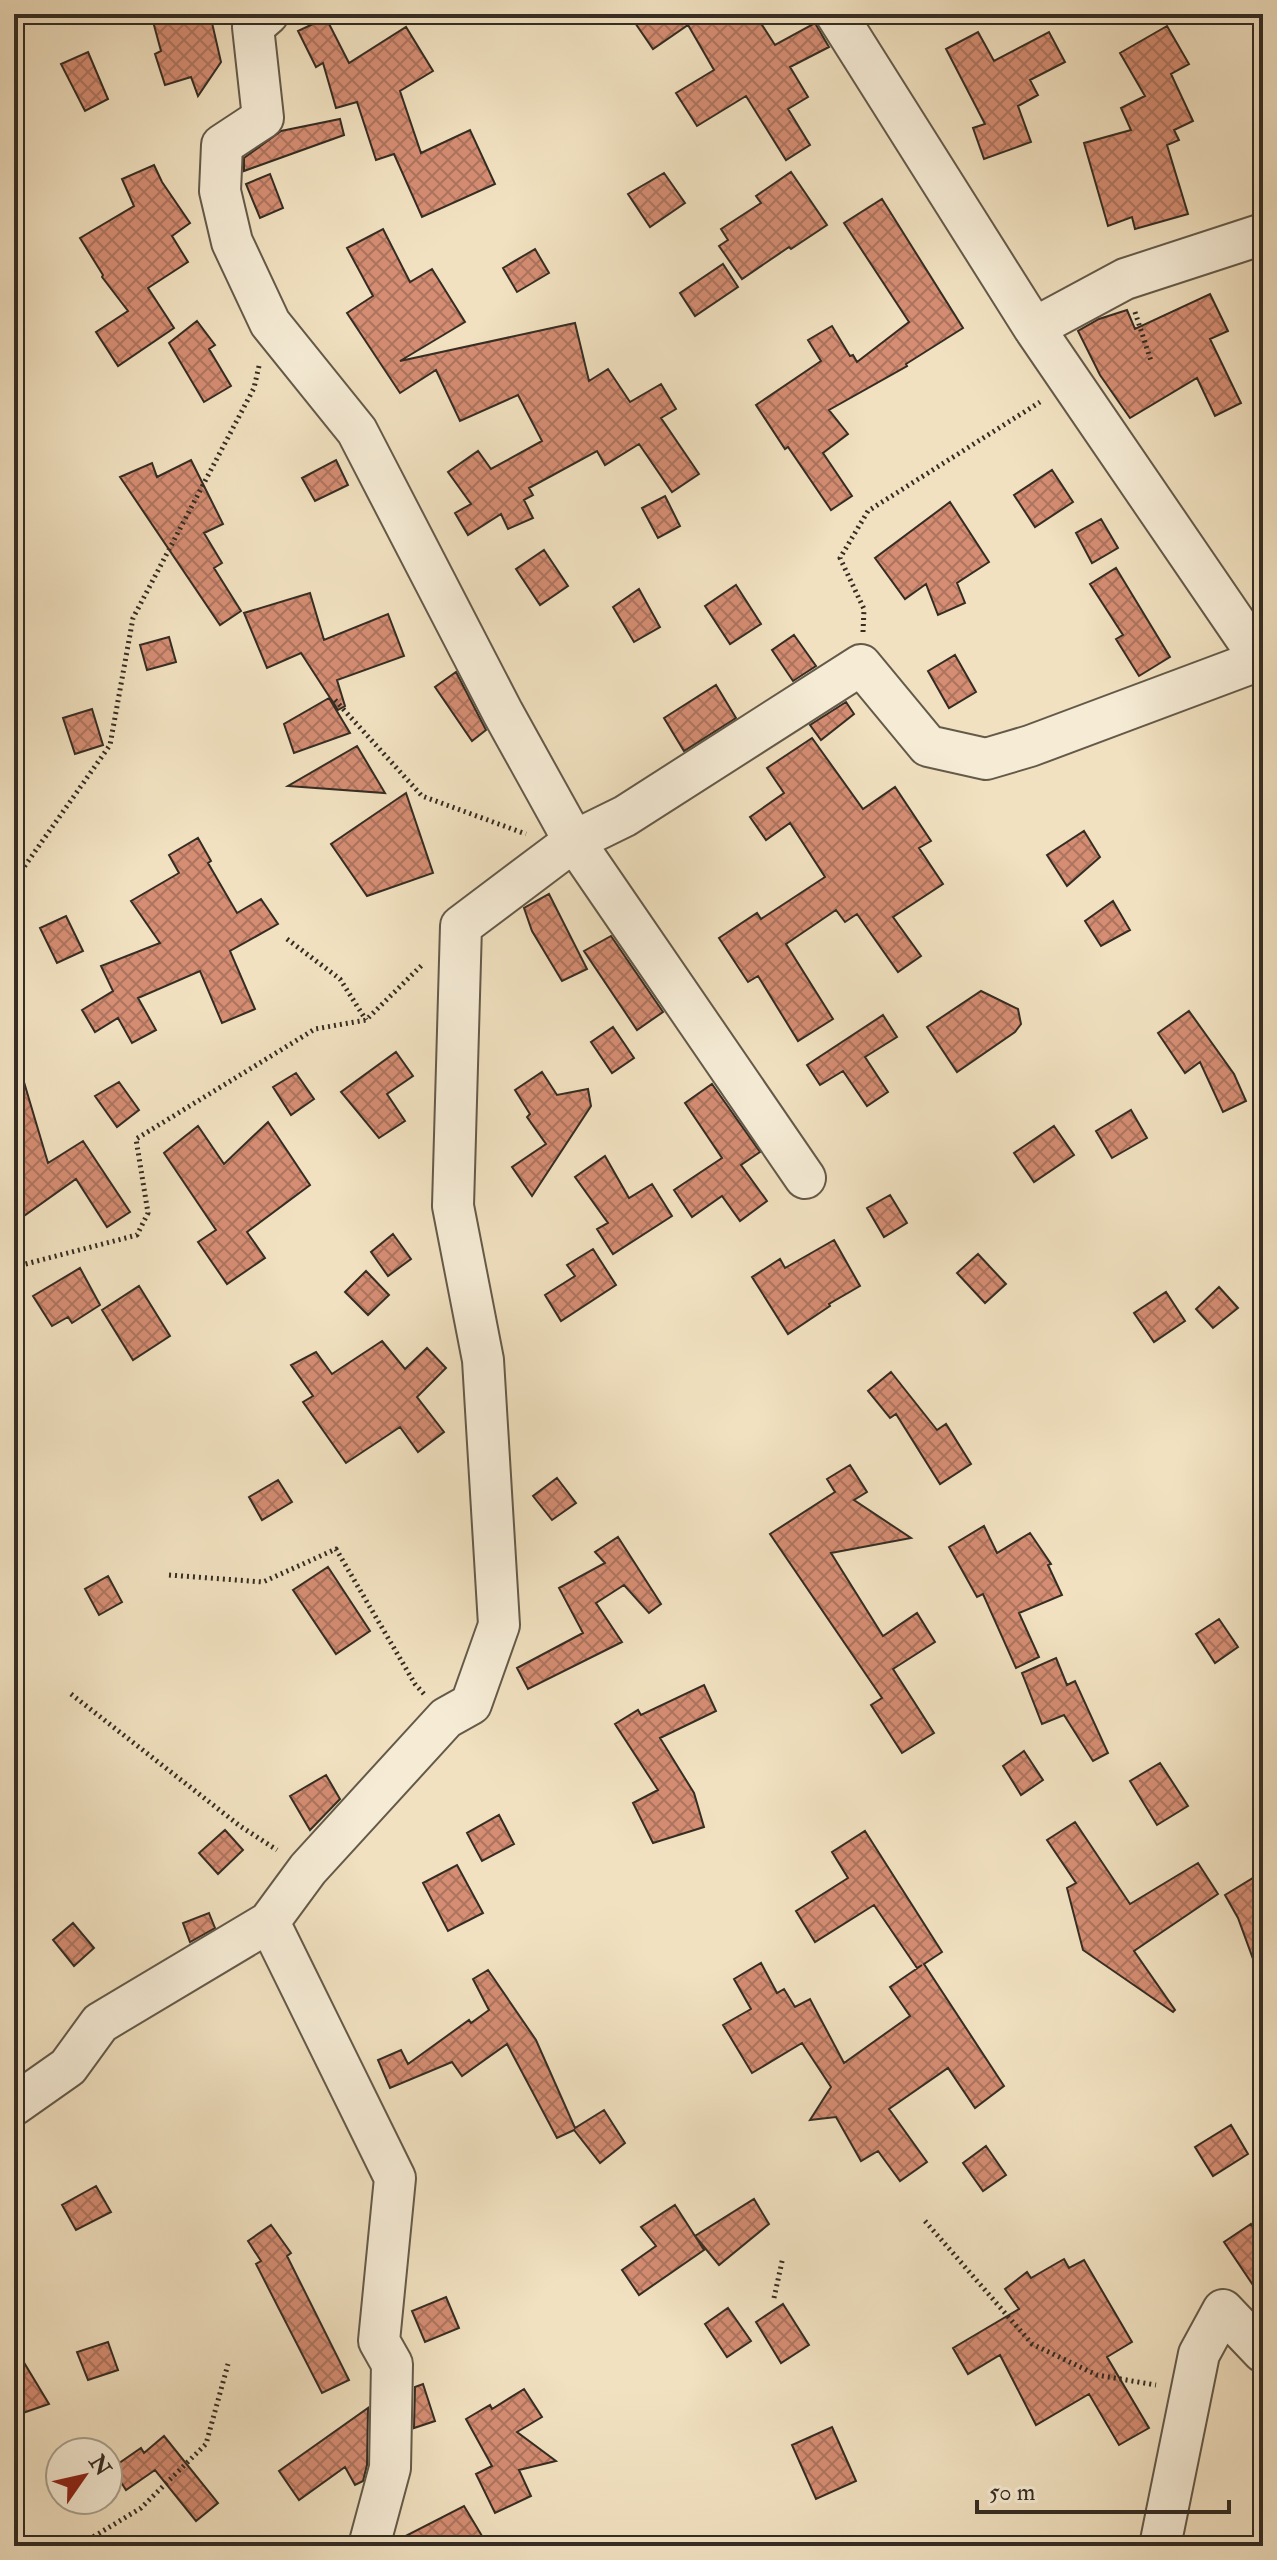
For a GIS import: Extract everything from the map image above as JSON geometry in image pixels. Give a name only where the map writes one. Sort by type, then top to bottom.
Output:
[{"type":"street","points":[[268,14],[253,27],[263,118],[222,145],[220,191],[232,242],[270,323],[357,431],[503,713],[574,841],[805,1178]]},
{"type":"street","points":[[14,2105],[68,2067],[100,2023],[269,1922],[308,1869],[446,1718],[471,1704],[499,1625],[483,1360],[453,1206],[461,926],[574,841],[625,816],[861,665],[928,746],[986,759],[1030,746],[1261,661],[1046,344],[836,14]]},
{"type":"street","points":[[1046,344],[1125,279],[1263,234]]},
{"type":"street","points":[[269,1922],[395,2178],[379,2341],[392,2364],[390,2468],[369,2546]]},
{"type":"street","points":[[1160,2546],[1199,2354],[1223,2310],[1263,2352]]},
{"type":"path","points":[[1125,279],[1151,361]]},
{"type":"path","points":[[14,873],[17,877],[110,745],[133,618],[254,388],[270,323]]},
{"type":"path","points":[[861,665],[864,609],[840,558],[868,511],[1040,403],[1046,344]]},
{"type":"path","points":[[335,700],[422,796],[528,835],[574,841]]},
{"type":"path","points":[[14,1267],[137,1235],[148,1213],[136,1139],[315,1029],[366,1020],[461,926]]},
{"type":"path","points":[[287,939],[340,979],[366,1020]]},
{"type":"path","points":[[169,1575],[263,1582],[336,1549],[415,1684],[446,1718]]},
{"type":"path","points":[[71,1694],[240,1826],[308,1869]]},
{"type":"path","points":[[925,2221],[1032,2344],[1097,2375],[1151,2383],[1190,2400]]},
{"type":"path","points":[[774,2298],[783,2257]]},
{"type":"path","points":[[78,2546],[141,2508],[206,2444],[228,2364]]},
{"type":"building","points":[[151,14],[210,14],[221,62],[198,96],[191,77],[165,85],[155,54],[161,51]]},
{"type":"building","points":[[310,14],[324,14],[349,63],[406,27],[433,71],[400,91],[421,153],[470,130],[495,184],[422,217],[394,154],[376,160],[357,102],[336,108],[323,63],[316,67],[298,31],[313,24]]},
{"type":"building","points":[[629,14],[755,14],[775,45],[815,23],[829,47],[790,67],[808,97],[788,109],[810,145],[786,160],[746,96],[697,126],[676,93],[714,70],[688,25],[653,49]]},
{"type":"building","points":[[1167,26],[1189,64],[1171,74],[1193,121],[1174,130],[1179,140],[1167,145],[1188,214],[1135,229],[1132,217],[1108,226],[1084,143],[1131,130],[1121,108],[1145,96],[1120,53]]},
{"type":"building","points":[[978,32],[994,61],[1049,32],[1065,62],[1030,80],[1038,95],[1018,106],[1031,142],[984,159],[973,128],[985,124],[946,49]]},
{"type":"building","points":[[88,52],[108,99],[85,111],[61,64]]},
{"type":"building","points":[[340,119],[344,135],[244,171],[244,158],[281,131]]},
{"type":"building","points":[[154,165],[190,223],[172,236],[188,262],[148,288],[174,328],[118,366],[96,332],[128,311],[102,277],[80,238],[134,206],[122,179]]},
{"type":"building","points":[[791,172],[827,225],[742,279],[719,246],[728,240],[721,229],[761,203],[756,196]]},
{"type":"building","points":[[664,173],[685,203],[650,227],[628,194]]},
{"type":"building","points":[[270,174],[283,208],[260,218],[246,184]]},
{"type":"building","points":[[882,199],[963,328],[907,366],[829,410],[848,434],[823,453],[852,496],[831,510],[756,405],[821,361],[808,340],[832,326],[857,362],[909,322],[844,223]]},
{"type":"building","points":[[383,229],[410,282],[432,269],[465,322],[400,361],[575,323],[589,381],[608,369],[630,402],[661,384],[676,409],[661,418],[699,474],[672,492],[639,444],[605,465],[597,451],[529,488],[533,495],[524,500],[533,518],[508,529],[501,514],[468,535],[455,513],[471,504],[448,472],[478,451],[491,469],[542,441],[518,395],[460,421],[436,370],[400,393],[347,313],[373,296],[347,248]]},
{"type":"building","points":[[535,249],[549,273],[517,292],[503,268]]},
{"type":"building","points":[[723,264],[738,287],[695,316],[680,293]]},
{"type":"building","points":[[1210,294],[1228,331],[1210,339],[1241,403],[1215,416],[1197,378],[1130,418],[1100,375],[1078,331],[1099,319],[1127,310],[1135,329]]},
{"type":"building","points":[[197,321],[215,345],[209,349],[231,386],[204,402],[169,343]]},
{"type":"building","points":[[191,460],[223,524],[204,533],[222,563],[214,568],[241,611],[220,625],[120,477],[152,463],[157,477]]},
{"type":"building","points":[[336,460],[348,485],[315,501],[302,478]]},
{"type":"building","points":[[1052,470],[1073,502],[1035,527],[1014,495]]},
{"type":"building","points":[[665,496],[680,526],[658,538],[642,508]]},
{"type":"building","points":[[950,502],[989,562],[957,583],[965,603],[938,615],[926,584],[905,599],[875,558]]},
{"type":"building","points":[[1101,519],[1118,548],[1092,563],[1076,533]]},
{"type":"building","points":[[544,550],[568,586],[540,605],[516,569]]},
{"type":"building","points":[[1116,568],[1170,657],[1139,676],[1116,639],[1123,635],[1090,584]]},
{"type":"building","points":[[736,585],[761,624],[730,644],[705,606]]},
{"type":"building","points":[[639,589],[660,627],[634,642],[613,607]]},
{"type":"building","points":[[310,593],[324,640],[388,614],[404,656],[337,680],[345,706],[338,710],[301,653],[267,668],[244,613]]},
{"type":"building","points":[[794,635],[816,666],[793,681],[772,650]]},
{"type":"building","points":[[169,637],[176,662],[147,670],[140,645]]},
{"type":"building","points":[[955,655],[976,692],[949,708],[928,671]]},
{"type":"building","points":[[456,672],[486,730],[472,741],[435,687]]},
{"type":"building","points":[[716,685],[736,718],[684,751],[664,718]]},
{"type":"building","points":[[329,698],[350,733],[294,753],[284,724]]},
{"type":"building","points":[[846,702],[854,714],[821,740],[810,725]]},
{"type":"building","points":[[92,709],[103,745],[75,754],[63,718]]},
{"type":"building","points":[[812,738],[863,809],[895,787],[931,841],[919,848],[943,884],[893,917],[921,956],[898,972],[857,914],[845,922],[836,910],[786,944],[833,1019],[798,1041],[758,976],[748,982],[719,938],[757,913],[761,919],[825,877],[790,823],[766,840],[750,817],[784,793],[767,768]]},
{"type":"building","points":[[357,746],[385,793],[288,786]]},
{"type":"building","points":[[406,793],[433,873],[367,896],[331,844]]},
{"type":"building","points":[[1084,831],[1100,857],[1067,886],[1047,855]]},
{"type":"building","points":[[198,838],[211,861],[208,863],[237,913],[261,899],[278,924],[230,951],[255,1009],[222,1023],[200,971],[138,998],[156,1030],[132,1043],[118,1018],[95,1032],[82,1010],[113,991],[101,966],[160,943],[131,901],[179,873],[169,855]]},
{"type":"building","points":[[549,894],[587,969],[562,981],[532,931],[524,908]]},
{"type":"building","points":[[1113,901],[1130,930],[1101,946],[1085,921]]},
{"type":"building","points":[[66,916],[83,951],[57,963],[40,928]]},
{"type":"building","points":[[611,936],[663,1012],[637,1030],[584,951]]},
{"type":"building","points":[[981,991],[1018,1009],[1021,1024],[1015,1032],[957,1072],[927,1027]]},
{"type":"building","points":[[1189,1011],[1234,1074],[1246,1101],[1223,1112],[1200,1062],[1185,1073],[1158,1033]]},
{"type":"building","points":[[883,1015],[897,1037],[865,1057],[888,1092],[867,1106],[843,1071],[820,1085],[807,1065]]},
{"type":"building","points":[[613,1027],[634,1058],[612,1073],[591,1042]]},
{"type":"building","points":[[396,1052],[413,1076],[387,1094],[405,1121],[379,1138],[341,1092]]},
{"type":"building","points":[[21,1072],[48,1163],[83,1141],[130,1212],[107,1227],[76,1179],[14,1223],[14,1073]]},
{"type":"building","points":[[542,1072],[557,1095],[588,1089],[591,1106],[532,1196],[512,1167],[546,1144],[527,1117],[530,1114],[515,1090]]},
{"type":"building","points":[[296,1073],[314,1099],[291,1115],[273,1087]]},
{"type":"building","points":[[119,1082],[139,1110],[117,1127],[95,1096]]},
{"type":"building","points":[[712,1084],[760,1152],[741,1165],[767,1201],[740,1221],[722,1196],[692,1217],[674,1190],[722,1158],[685,1103]]},
{"type":"building","points":[[1131,1110],[1147,1138],[1112,1158],[1096,1131]]},
{"type":"building","points":[[268,1122],[310,1185],[247,1232],[265,1258],[227,1284],[198,1242],[216,1230],[164,1153],[198,1126],[224,1164]]},
{"type":"building","points":[[1054,1126],[1074,1155],[1034,1182],[1014,1153]]},
{"type":"building","points":[[605,1156],[629,1198],[652,1184],[672,1216],[613,1254],[597,1229],[608,1223],[575,1177]]},
{"type":"building","points":[[890,1195],[907,1223],[884,1237],[867,1208]]},
{"type":"building","points":[[393,1234],[411,1259],[388,1276],[371,1252]]},
{"type":"building","points":[[834,1240],[860,1286],[788,1334],[752,1277],[780,1259],[785,1268]]},
{"type":"building","points":[[593,1249],[616,1285],[561,1321],[545,1295],[575,1276],[567,1265]]},
{"type":"building","points":[[978,1254],[1006,1284],[985,1303],[957,1273]]},
{"type":"building","points":[[80,1268],[100,1305],[72,1323],[68,1317],[52,1326],[33,1296]]},
{"type":"building","points":[[366,1271],[389,1295],[368,1315],[345,1292]]},
{"type":"building","points":[[139,1286],[170,1336],[133,1360],[102,1310]]},
{"type":"building","points":[[1219,1287],[1238,1308],[1213,1328],[1196,1309]]},
{"type":"building","points":[[1166,1292],[1185,1321],[1154,1342],[1134,1313]]},
{"type":"building","points":[[382,1341],[405,1369],[427,1348],[446,1368],[417,1397],[444,1432],[418,1452],[400,1427],[346,1463],[303,1402],[313,1396],[291,1365],[316,1352],[332,1374]]},
{"type":"building","points":[[891,1372],[937,1430],[946,1424],[971,1464],[940,1484],[896,1414],[890,1418],[868,1391]]},
{"type":"building","points":[[850,1465],[867,1492],[854,1500],[911,1538],[831,1553],[883,1636],[917,1613],[935,1642],[893,1669],[934,1733],[902,1753],[871,1705],[882,1698],[770,1534],[835,1492],[827,1479]]},
{"type":"building","points":[[557,1478],[576,1503],[552,1520],[533,1496]]},
{"type":"building","points":[[278,1480],[292,1502],[262,1520],[249,1497]]},
{"type":"building","points":[[984,1526],[997,1553],[1030,1533],[1051,1564],[1048,1565],[1062,1595],[1019,1613],[1039,1657],[1016,1668],[983,1594],[977,1597],[949,1547]]},
{"type":"building","points":[[618,1537],[661,1604],[649,1613],[624,1585],[596,1603],[622,1642],[528,1689],[517,1668],[583,1633],[559,1588],[605,1563],[595,1552]]},
{"type":"building","points":[[328,1567],[370,1631],[336,1654],[293,1590]]},
{"type":"building","points":[[108,1576],[122,1602],[99,1615],[85,1589]]},
{"type":"building","points":[[1219,1619],[1238,1647],[1215,1663],[1196,1634]]},
{"type":"building","points":[[1056,1658],[1067,1685],[1075,1681],[1108,1753],[1093,1761],[1064,1715],[1042,1724],[1022,1673]]},
{"type":"building","points":[[704,1685],[716,1711],[660,1738],[694,1793],[704,1827],[653,1843],[633,1803],[658,1790],[615,1724],[638,1710],[641,1715]]},
{"type":"building","points":[[1024,1751],[1043,1780],[1021,1795],[1003,1766]]},
{"type":"building","points":[[1160,1763],[1188,1806],[1157,1825],[1130,1781]]},
{"type":"building","points":[[326,1775],[340,1799],[310,1830],[290,1796]]},
{"type":"building","points":[[499,1815],[514,1844],[482,1861],[467,1833]]},
{"type":"building","points":[[1075,1822],[1130,1904],[1198,1863],[1218,1894],[1134,1951],[1175,2010],[1173,2012],[1083,1950],[1067,1888],[1076,1883],[1047,1840]]},
{"type":"building","points":[[225,1830],[243,1850],[218,1874],[199,1853]]},
{"type":"building","points":[[865,1831],[942,1952],[924,1964],[1004,2086],[975,2108],[948,2068],[889,2109],[927,2162],[900,2181],[878,2151],[861,2161],[836,2117],[810,2120],[831,2087],[802,2043],[752,2073],[723,2025],[751,2009],[734,1979],[761,1963],[777,1993],[784,1989],[795,2007],[810,1999],[844,2063],[910,2016],[890,1987],[922,1965],[917,1968],[874,1905],[815,1942],[796,1911],[848,1878],[832,1852]]},
{"type":"building","points":[[457,1865],[483,1913],[448,1931],[423,1883]]},
{"type":"building","points":[[1253,1878],[1263,1895],[1263,1978],[1260,1978],[1238,1918],[1225,1895]]},
{"type":"building","points":[[209,1913],[215,1928],[190,1942],[183,1923]]},
{"type":"building","points":[[73,1923],[94,1948],[74,1966],[53,1940]]},
{"type":"building","points":[[488,1970],[536,2040],[575,2128],[604,2110],[625,2143],[600,2163],[574,2130],[557,2138],[507,2044],[462,2076],[452,2062],[390,2088],[378,2060],[401,2050],[408,2064],[469,2020],[471,2023],[489,2010],[473,1979]]},
{"type":"building","points":[[1231,2125],[1248,2154],[1213,2176],[1195,2147]]},
{"type":"building","points":[[986,2146],[1006,2175],[983,2191],[963,2163]]},
{"type":"building","points":[[96,2186],[111,2212],[76,2230],[62,2205]]},
{"type":"building","points":[[754,2199],[769,2224],[719,2265],[695,2236]]},
{"type":"building","points":[[675,2205],[704,2250],[639,2295],[622,2270],[656,2246],[641,2227]]},
{"type":"building","points":[[1251,2224],[1263,2243],[1263,2300],[1224,2242]]},
{"type":"building","points":[[271,2225],[291,2253],[287,2256],[349,2380],[322,2393],[256,2264],[261,2261],[248,2241]]},
{"type":"building","points":[[1064,2259],[1069,2268],[1084,2260],[1132,2342],[1107,2357],[1149,2428],[1119,2445],[1089,2394],[1036,2425],[1000,2355],[968,2374],[953,2348],[1019,2309],[1005,2289],[1027,2272],[1031,2278]]},
{"type":"building","points":[[446,2297],[459,2328],[425,2342],[412,2311]]},
{"type":"building","points":[[783,2304],[809,2345],[781,2363],[756,2322]]},
{"type":"building","points":[[728,2308],[751,2341],[727,2357],[705,2324]]},
{"type":"building","points":[[108,2342],[118,2370],[88,2380],[77,2352]]},
{"type":"building","points":[[14,2346],[49,2404],[14,2416]]},
{"type":"building","points":[[423,2384],[435,2421],[414,2428],[415,2387]]},
{"type":"building","points":[[524,2389],[542,2417],[517,2432],[556,2461],[519,2470],[531,2496],[495,2513],[476,2474],[492,2466],[466,2419],[490,2405],[492,2409]]},
{"type":"building","points":[[368,2408],[367,2465],[363,2481],[355,2485],[345,2467],[299,2500],[279,2471]]},
{"type":"building","points":[[832,2427],[856,2481],[816,2499],[792,2445]]},
{"type":"building","points":[[164,2436],[218,2503],[196,2521],[155,2470],[126,2490],[124,2460],[141,2448],[144,2453]]},
{"type":"building","points":[[464,2506],[488,2546],[393,2546],[394,2542]]}]
